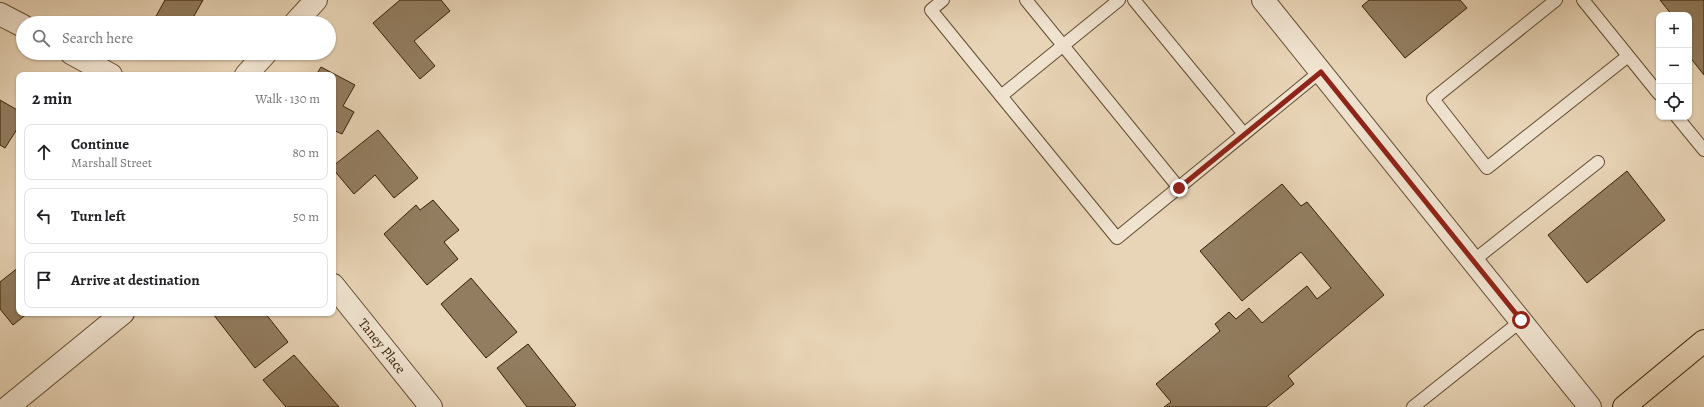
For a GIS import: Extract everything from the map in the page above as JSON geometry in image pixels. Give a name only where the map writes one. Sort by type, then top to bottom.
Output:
[{"type":"main road","points":[[1624,407],[1704,341]]},
{"type":"street","points":[[301,16],[316,0]]},
{"type":"street","points":[[1264,0],[1590,407]]},
{"type":"street","points":[[0,14],[16,22]]},
{"type":"street","points":[[84,60],[106,72]]},
{"type":"street","points":[[249,72],[260,60]]},
{"type":"street","name":"Taney Place","points":[[336,289],[431,407]]},
{"type":"street","points":[[8,407],[119,316]]},
{"type":"lane","points":[[943,0],[931,10],[1117,238],[1321,72]]},
{"type":"lane","points":[[1026,0],[1179,188]]},
{"type":"lane","points":[[1001,96],[1119,0]]},
{"type":"lane","points":[[1134,0],[1244,134]]},
{"type":"lane","points":[[1556,0],[1433,99],[1487,168],[1628,56]]},
{"type":"lane","points":[[1583,0],[1656,90]]},
{"type":"lane","points":[[1679,120],[1704,150]]},
{"type":"lane","points":[[1473,260],[1598,162]]},
{"type":"lane","points":[[1413,407],[1521,320]]},
{"type":"building","points":[[165,0],[203,0],[194,16],[156,16]]},
{"type":"building","points":[[400,0],[441,0],[450,11],[414,41],[435,66],[420,79],[373,23]]},
{"type":"building","points":[[1369,0],[1460,0],[1467,8],[1405,58],[1362,6]]},
{"type":"building","points":[[1660,0],[1704,0],[1704,75],[1692,60],[1692,12],[1670,12]]},
{"type":"building","points":[[321,67],[330,72],[318,72]]},
{"type":"building","points":[[336,75],[355,85],[343,106],[354,112],[342,134],[336,131]]},
{"type":"building","points":[[0,100],[16,109],[16,131],[5,148],[0,145]]},
{"type":"building","points":[[378,130],[418,178],[394,198],[375,175],[354,194],[336,173],[336,164]]},
{"type":"building","points":[[1627,171],[1665,220],[1587,283],[1548,235]]},
{"type":"building","points":[[1282,184],[1301,206],[1307,202],[1384,295],[1288,376],[1294,384],[1266,407],[1164,407],[1171,402],[1156,384],[1220,331],[1215,324],[1229,312],[1236,319],[1249,308],[1262,323],[1307,286],[1317,299],[1331,288],[1301,252],[1242,301],[1200,251]]},
{"type":"building","points":[[433,200],[459,230],[444,242],[458,259],[427,285],[384,234],[416,205],[420,210]]},
{"type":"building","points":[[16,269],[16,316],[24,316],[13,325],[0,309],[0,282]]},
{"type":"building","points":[[471,278],[517,332],[486,358],[441,304]]},
{"type":"building","points":[[215,316],[267,316],[288,342],[255,368]]},
{"type":"building","points":[[528,344],[576,405],[574,407],[527,407],[497,368]]},
{"type":"building","points":[[294,355],[339,407],[286,407],[263,380]]},
{"type":"route","points":[[1179,188],[1321,72],[1521,320]]}]
